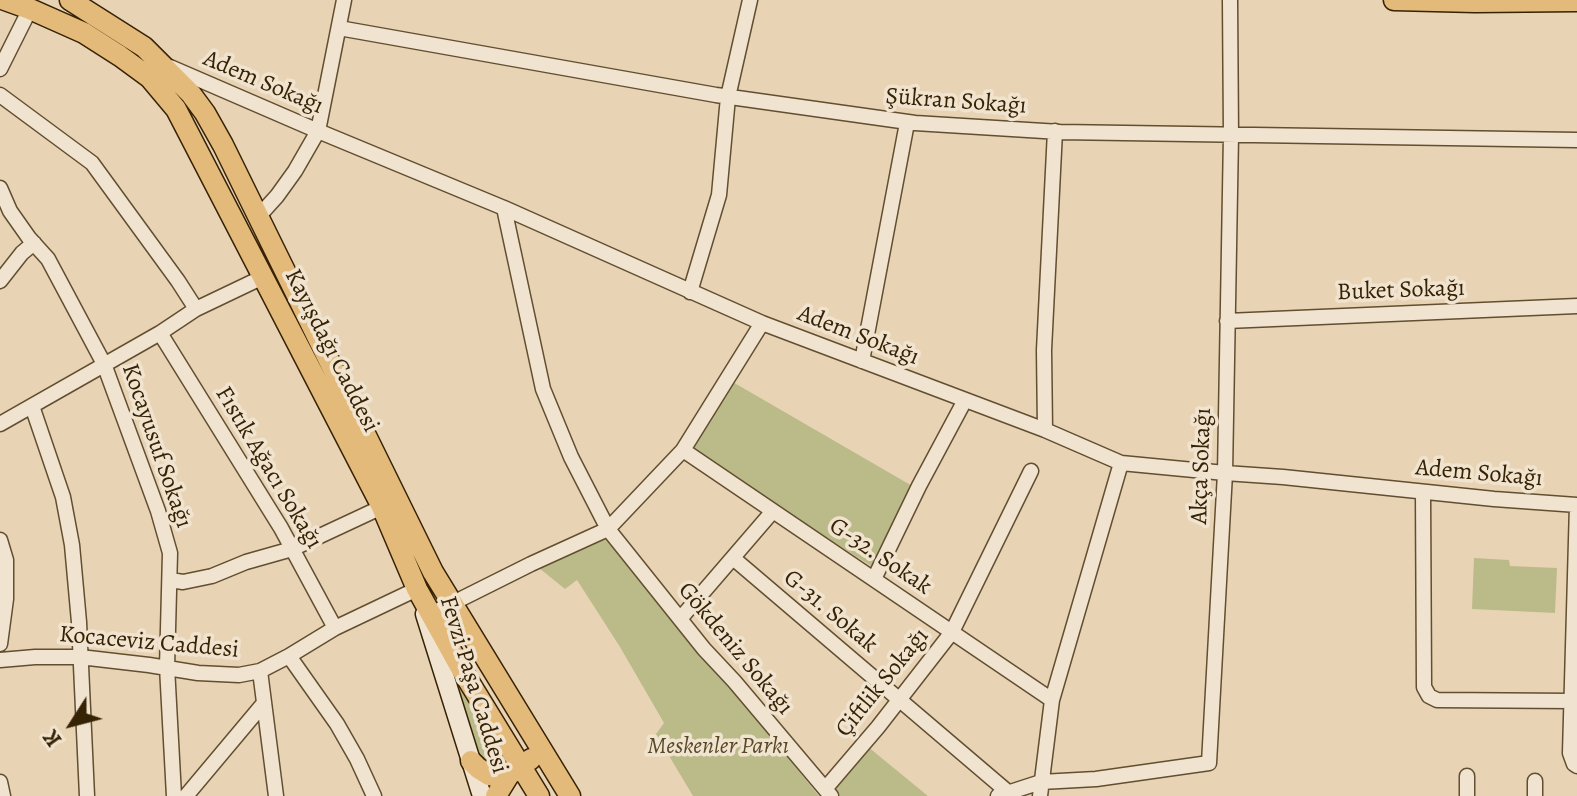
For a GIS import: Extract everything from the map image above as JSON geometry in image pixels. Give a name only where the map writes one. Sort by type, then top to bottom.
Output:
[{"type":"main road","name":"Kayışdağı Caddesi","points":[[5,0],[84,33],[150,78],[176,109],[382,507],[417,589],[515,772],[539,796]]},
{"type":"main road","name":"Kayışdağı Caddesi","points":[[70,0],[144,47],[191,94],[205,113],[433,572],[570,796]]},
{"type":"main road","points":[[1394,0],[1577,1]]},
{"type":"main road","points":[[471,761],[489,775],[503,778],[535,756],[540,747]]},
{"type":"main road","points":[[496,796],[515,772]]},
{"type":"street","points":[[258,217],[295,171],[318,131],[344,0]]},
{"type":"street","points":[[690,292],[719,195],[728,97],[750,0]]},
{"type":"street","name":"Akça Sokağı","points":[[1040,789],[1209,763],[1225,473],[1231,135],[1230,0]]},
{"type":"street","points":[[0,69],[30,9]]},
{"type":"street","name":"Şükran Sokağı","points":[[339,28],[728,97],[907,123],[1055,131],[1577,140]]},
{"type":"street","name":"Adem Sokağı","points":[[162,64],[504,208],[762,323],[1045,430],[1121,463],[1577,505]]},
{"type":"street","points":[[0,95],[92,163],[196,309]]},
{"type":"street","points":[[862,361],[907,123]]},
{"type":"street","points":[[1045,430],[1044,350],[1055,131]]},
{"type":"street","name":"Kocayusuf Sokağı","points":[[0,188],[10,211],[48,259],[104,364],[158,511],[170,553],[167,667],[174,796]]},
{"type":"street","name":"Gökdeniz Sokağı","points":[[504,208],[543,389],[571,457],[608,529],[680,619],[828,792]]},
{"type":"street","points":[[0,281],[34,243]]},
{"type":"street","points":[[0,424],[160,333],[196,309],[263,277]]},
{"type":"street","name":"Buket Sokağı","points":[[1227,321],[1577,306]]},
{"type":"street","points":[[431,614],[608,529],[683,450],[762,323]]},
{"type":"street","name":"Fıstık Ağacı Sokağı","points":[[160,333],[292,549],[335,628]]},
{"type":"street","points":[[874,579],[965,400]]},
{"type":"street","points":[[32,406],[63,497],[72,545],[87,796]]},
{"type":"street","name":"G-32. Sokak","points":[[683,450],[1052,700]]},
{"type":"street","points":[[1004,794],[1040,789],[1052,700],[1121,463]]},
{"type":"street","name":"Çiftlik Sokağı","points":[[828,792],[952,632],[1031,471]]},
{"type":"street","points":[[1423,492],[1424,687],[1429,696],[1437,700],[1572,701]]},
{"type":"street","points":[[1577,505],[1570,753],[1577,766]]},
{"type":"street","points":[[170,580],[183,582],[212,576],[292,549],[382,507]]},
{"type":"street","points":[[680,619],[773,511]]},
{"type":"street","points":[[0,540],[6,560],[6,599],[0,644]]},
{"type":"street","name":"G-31. Sokak","points":[[733,558],[1004,794]]},
{"type":"street","name":"Kocaceviz Caddesi","points":[[0,660],[80,657],[198,673],[239,675],[260,671],[335,628],[417,589]]},
{"type":"street","name":"Fevzi Paşa Caddesi","points":[[417,589],[482,796]]},
{"type":"street","points":[[289,656],[337,724],[374,796]]},
{"type":"street","points":[[260,671],[276,796]]},
{"type":"street","points":[[186,796],[264,703]]},
{"type":"street","points":[[1467,776],[1467,796]]},
{"type":"street","points":[[0,782],[3,796]]},
{"type":"green space","points":[[731,381],[914,487],[871,566],[691,450]]},
{"type":"green space","name":"Meskenler Parkı","points":[[604,531],[819,796],[693,796],[656,734],[664,723],[577,580],[565,589],[539,568]]},
{"type":"green space","points":[[1474,558],[1509,560],[1510,566],[1557,568],[1555,613],[1472,609]]},
{"type":"green space","points":[[450,668],[510,769],[492,769],[477,761]]},
{"type":"green space","name":"Meskenler Parkı","points":[[867,746],[928,796],[835,796],[821,784]]}]
